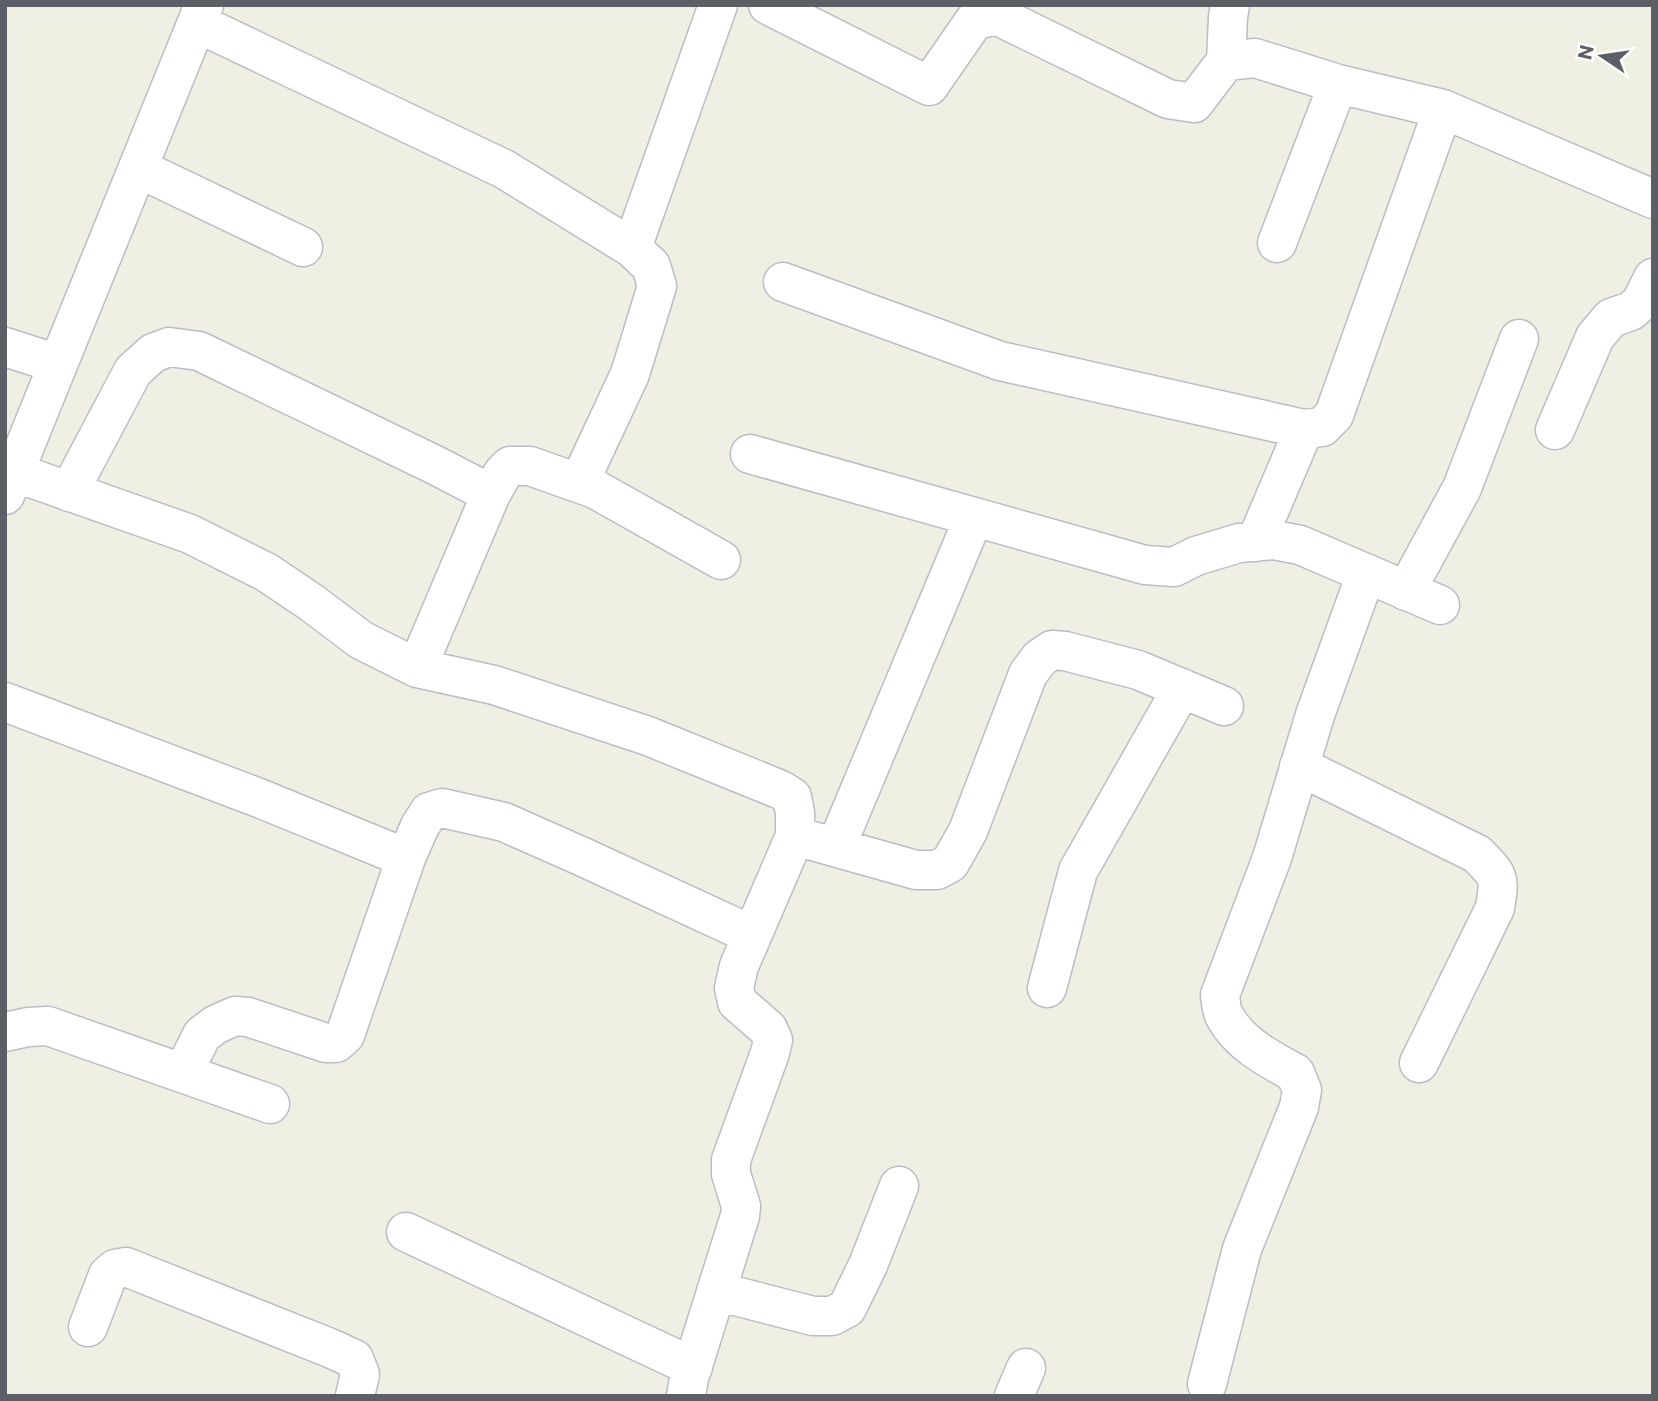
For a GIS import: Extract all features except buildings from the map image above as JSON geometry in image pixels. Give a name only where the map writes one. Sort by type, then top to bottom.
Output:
[{"type":"street","points":[[632,248],[718,5]]},
{"type":"street","points":[[768,5],[929,86],[974,21],[996,15],[1168,99],[1194,103],[1226,61],[1230,5]]},
{"type":"street","points":[[407,1232],[690,1381],[740,1216],[741,1206],[731,1174],[731,1160],[773,1040],[768,1029],[737,1002],[734,988],[739,967],[795,836],[795,813],[792,797],[781,790],[648,736],[494,685],[417,668],[361,640],[266,572],[190,534],[69,492],[10,484],[201,14],[504,169],[632,248],[651,266],[657,286],[630,374],[579,484]]},
{"type":"street","points":[[1226,61],[1255,58],[1338,84],[1443,109],[1653,199]]},
{"type":"street","points":[[1277,243],[1338,84]]},
{"type":"street","points":[[783,282],[1000,361],[1304,429],[1322,427],[1334,415],[1443,109]]},
{"type":"street","points":[[138,168],[303,247]]},
{"type":"street","points":[[1555,430],[1595,337],[1611,317],[1630,311],[1641,302],[1653,278]]},
{"type":"street","points":[[750,454],[1145,565],[1174,567],[1196,556],[1239,543],[1274,540],[1300,545],[1423,598],[1519,339]]},
{"type":"street","points":[[5,347],[58,364]]},
{"type":"street","points":[[69,492],[133,371],[153,353],[169,347],[199,351],[491,494]]},
{"type":"street","points":[[1256,542],[1304,429]]},
{"type":"street","points":[[417,668],[491,494],[510,466],[530,467],[595,489],[722,560]]},
{"type":"street","points":[[836,848],[974,517]]},
{"type":"street","points":[[1207,1384],[1242,1248],[1299,1107],[1302,1090],[1295,1073],[1260,1054],[1235,1030],[1223,1015],[1220,995],[1272,858],[1315,715],[1366,574]]},
{"type":"street","points":[[795,836],[916,870],[937,870],[950,863],[968,831],[1028,674],[1041,658],[1052,650],[1138,670],[1224,706]]},
{"type":"street","points":[[1047,988],[1078,871],[1182,688]]},
{"type":"street","points":[[5,702],[258,798],[406,859]]},
{"type":"street","points":[[1299,766],[1477,854],[1493,870],[1499,883],[1495,908],[1419,1063]]},
{"type":"street","points":[[183,1073],[202,1035],[234,1016],[248,1017],[326,1044],[337,1043],[345,1035],[420,826],[429,812],[442,808],[504,822],[752,935]]},
{"type":"street","points":[[5,1032],[48,1026],[270,1104]]},
{"type":"street","points":[[716,1291],[813,1316],[832,1316],[847,1308],[868,1265],[899,1186]]},
{"type":"street","points":[[88,1327],[108,1275],[116,1269],[126,1267],[354,1359],[359,1374],[355,1396]]}]
